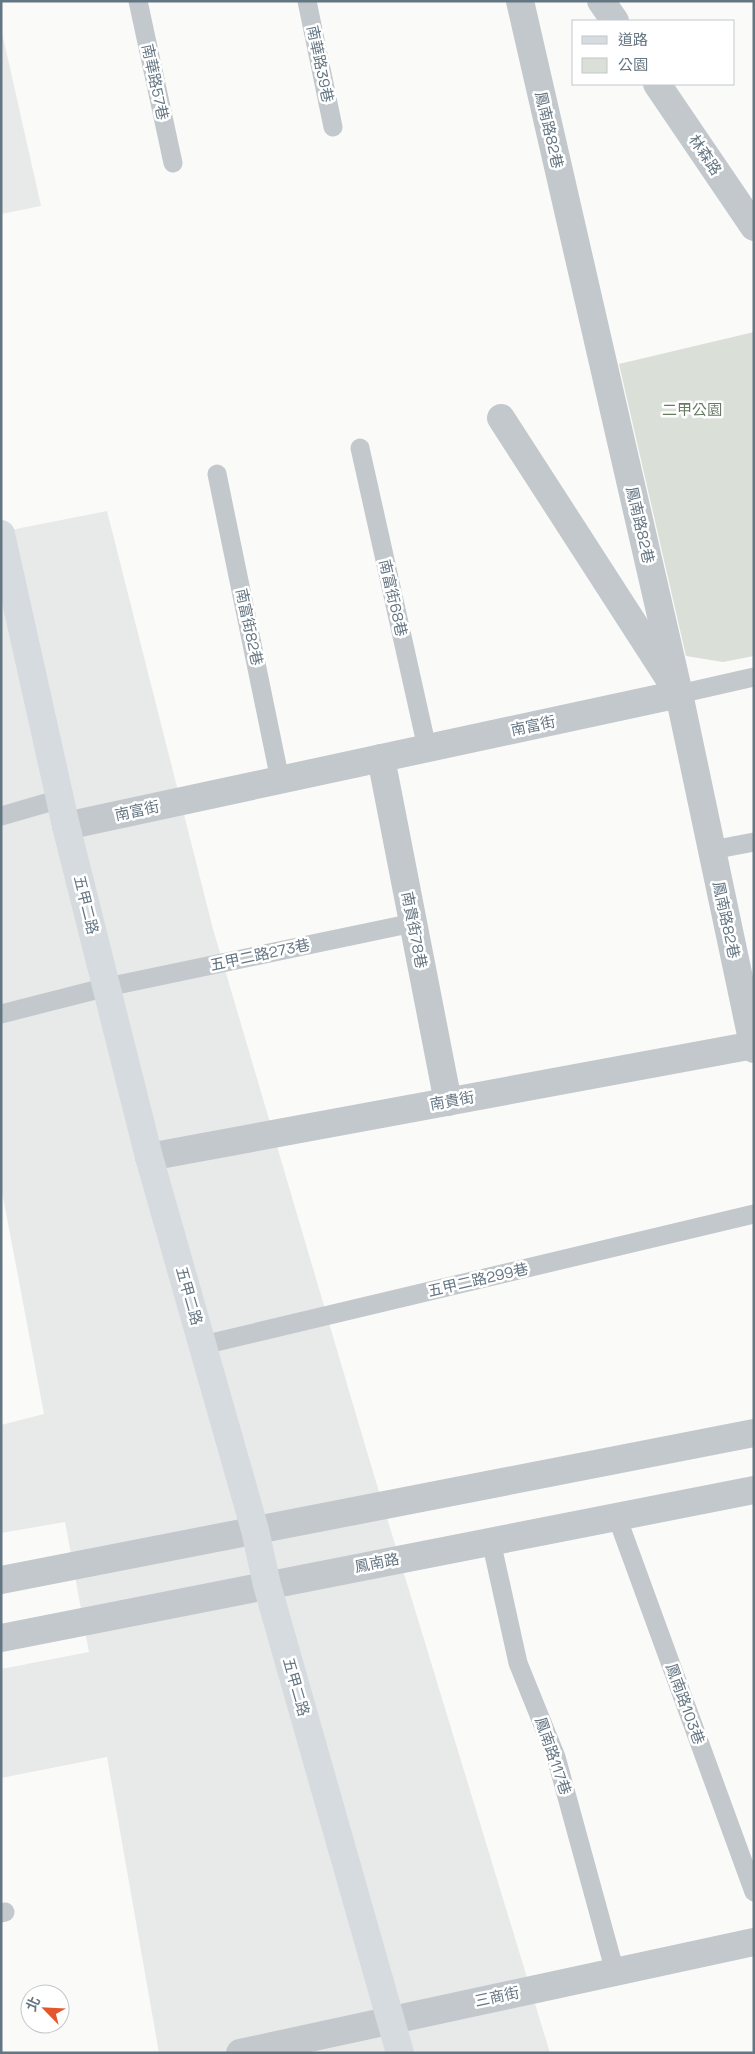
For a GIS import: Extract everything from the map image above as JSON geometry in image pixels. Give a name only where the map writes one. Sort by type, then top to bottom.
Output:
[{"type":"main road","name":"五甲二路","points":[[1,534],[66,826],[149,1157],[255,1530],[267,1585],[400,2053]]},
{"type":"street","name":"鳳南路82巷","points":[[520,1],[678,694],[753,1047]]},
{"type":"street","points":[[601,1],[614,20]]},
{"type":"street","name":"林森路","points":[[658,85],[754,227]]},
{"type":"street","points":[[501,418],[678,694]]},
{"type":"street","name":"南富街","points":[[66,826],[678,694]]},
{"type":"street","name":"南貴街78巷","points":[[381,758],[448,1102]]},
{"type":"street","name":"南貴街","points":[[149,1157],[753,1047]]},
{"type":"street","points":[[1,1580],[754,1433]]},
{"type":"street","name":"鳳南路","points":[[1,1638],[754,1490]]},
{"type":"street","name":"三商街","points":[[240,2053],[754,1942]]},
{"type":"lane","name":"南華路57巷","points":[[138,1],[173,163]]},
{"type":"lane","name":"南華路39巷","points":[[307,1],[333,127]]},
{"type":"lane","name":"南富街68巷","points":[[360,448],[427,748]]},
{"type":"lane","name":"南富街82巷","points":[[217,474],[280,780]]},
{"type":"lane","points":[[678,694],[754,677]]},
{"type":"lane","points":[[1,816],[60,799]]},
{"type":"lane","points":[[712,850],[754,842]]},
{"type":"lane","name":"五甲二路273巷","points":[[1,1014],[106,987],[413,922]]},
{"type":"lane","name":"五甲二路299巷","points":[[203,1345],[754,1214]]},
{"type":"lane","name":"鳳南路103巷","points":[[617,1517],[754,1892]]},
{"type":"lane","name":"鳳南路117巷","points":[[491,1541],[518,1663],[556,1757],[615,1972]]},
{"type":"shaded area","points":[[1,28],[41,206],[1,214]]},
{"type":"shaded area","points":[[107,511],[213,929],[370,1462],[550,2053],[159,2053],[107,1757],[1,1778],[1,1669],[89,1652],[65,1522],[1,1533],[1,1425],[44,1414],[1,1186],[1,532]]},
{"type":"green space","name":"二甲公園","points":[[754,332],[754,656],[723,662],[686,656],[619,364]]}]
